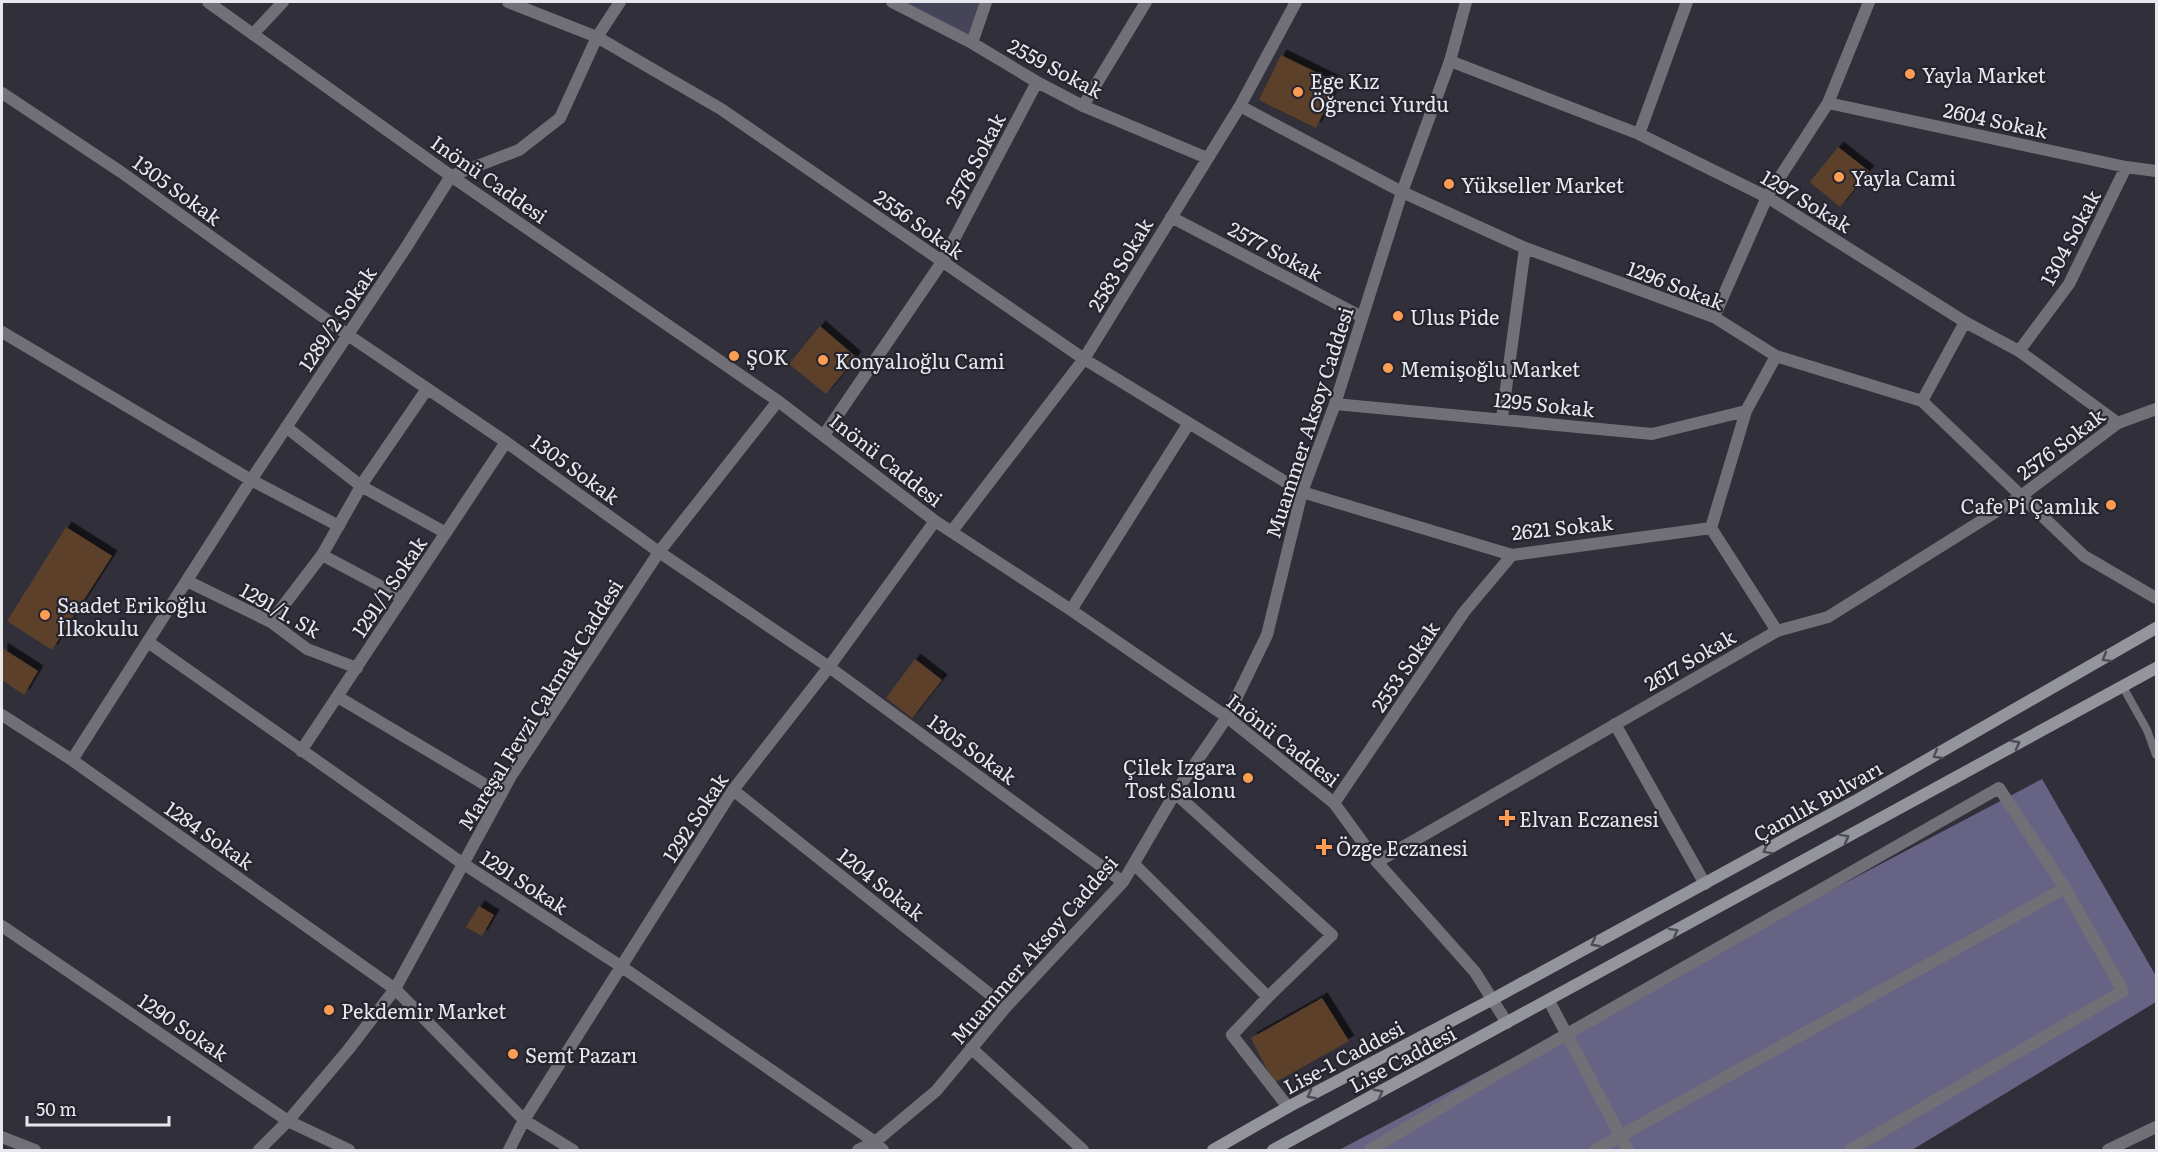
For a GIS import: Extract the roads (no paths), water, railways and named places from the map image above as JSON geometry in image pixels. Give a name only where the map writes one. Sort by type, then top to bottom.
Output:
[{"type":"main road","name":"Çamlık Bulvarı","points":[[1493,999],[1857,800],[2157,628]]},
{"type":"main road","points":[[1549,1001],[2007,748],[2157,668]]},
{"type":"main road","name":"Lise-1 Caddesi","points":[[1213,1150],[1288,1107],[1493,999]]},
{"type":"main road","name":"Lise Caddesi","points":[[1273,1150],[1549,1001]]},
{"type":"street","name":"Inönü Caddesi","points":[[208,2],[451,176],[778,401],[935,521],[1071,610],[1227,717],[1334,803],[1377,862],[1475,972],[1507,1023]]},
{"type":"street","points":[[253,34],[283,2]]},
{"type":"street","name":"2556 Sokak","points":[[508,2],[597,37],[721,109],[1084,359],[1302,492]]},
{"type":"street","points":[[451,176],[519,150],[560,118],[597,37],[620,2]]},
{"type":"street","name":"2559 Sokak","points":[[892,2],[972,43],[1037,82],[1083,106],[1207,158]]},
{"type":"street","points":[[972,43],[986,2]]},
{"type":"street","points":[[1083,106],[1146,2]]},
{"type":"street","name":"2583 Sokak","points":[[952,531],[1084,359],[1240,106],[1296,2]]},
{"type":"street","name":"Muammer Aksoy Caddesi","points":[[858,1150],[879,1146],[936,1091],[1005,1006],[1123,882],[1175,793],[1227,717],[1267,634],[1302,492],[1335,404],[1402,192],[1450,61],[1466,2]]},
{"type":"street","points":[[1639,134],[1687,2]]},
{"type":"street","points":[[1714,317],[1767,196],[1828,103],[1869,2]]},
{"type":"street","name":"1297 Sokak","points":[[1450,61],[1639,134],[1767,196],[1965,322],[2019,351],[2118,423]]},
{"type":"street","name":"2578 Sokak","points":[[824,435],[942,262],[1037,82]]},
{"type":"street","name":"1305 Sokak","points":[[2,93],[122,172],[348,335],[506,442],[659,552],[829,667],[1123,882]]},
{"type":"street","name":"2604 Sokak","points":[[1828,103],[2126,167],[2157,171]]},
{"type":"street","name":"1296 Sokak","points":[[1240,106],[1402,192],[1525,248],[1714,317],[1776,356],[1922,401],[2085,556],[2157,598]]},
{"type":"street","name":"1304 Sokak","points":[[2019,351],[2069,284],[2126,167]]},
{"type":"street","name":"1289/2 Sokak","points":[[72,760],[251,480],[451,176]]},
{"type":"street","name":"2577 Sokak","points":[[1171,217],[1362,317]]},
{"type":"street","points":[[1502,418],[1525,248]]},
{"type":"street","points":[[1922,401],[1965,322]]},
{"type":"street","points":[[2,332],[251,480],[339,526]]},
{"type":"street","points":[[1776,356],[1746,411],[1711,528],[1778,631]]},
{"type":"street","points":[[271,622],[322,555],[362,486],[428,388]]},
{"type":"street","name":"Mareşal Fevzi Çakmak Caddesi","points":[[259,1150],[288,1121],[348,1050],[395,989],[501,794],[659,552],[778,401]]},
{"type":"street","name":"1295 Sokak","points":[[1335,404],[1652,434],[1746,411]]},
{"type":"street","name":"2576 Sokak","points":[[2021,496],[2118,423],[2157,409]]},
{"type":"street","points":[[1071,610],[1189,423]]},
{"type":"street","points":[[286,427],[362,486],[446,533]]},
{"type":"street","name":"1291/1 Sokak","points":[[302,751],[506,442]]},
{"type":"street","name":"2621 Sokak","points":[[1302,492],[1512,555],[1711,528]]},
{"type":"street","name":"2617 Sokak","points":[[1377,862],[1778,631],[1828,617],[2021,496]]},
{"type":"street","name":"1292 Sokak","points":[[509,1150],[524,1120],[733,790],[829,667],[935,521]]},
{"type":"street","points":[[322,555],[403,598]]},
{"type":"street","name":"2553 Sokak","points":[[1334,803],[1464,612],[1512,555]]},
{"type":"street","name":"1291/1. Sk","points":[[187,581],[271,622],[308,649],[357,668]]},
{"type":"street","name":"1291 Sokak","points":[[147,642],[462,863],[622,967],[879,1146]]},
{"type":"street","points":[[338,697],[501,794]]},
{"type":"street","name":"1284 Sokak","points":[[2,715],[72,760],[395,989],[524,1120],[573,1150]]},
{"type":"street","points":[[1615,724],[1706,884]]},
{"type":"street","points":[[1370,1150],[1488,1079],[1568,1036],[1999,789],[2065,888],[2123,991],[1850,1150]]},
{"type":"street","name":"1204 Sokak","points":[[733,790],[1005,1006]]},
{"type":"street","points":[[1175,793],[1332,935],[1232,1035],[1288,1107]]},
{"type":"street","points":[[1134,864],[1268,997]]},
{"type":"street","points":[[1594,1150],[2065,888]]},
{"type":"street","name":"1290 Sokak","points":[[2,926],[288,1121],[349,1150]]},
{"type":"street","points":[[1549,1001],[1628,1150]]},
{"type":"street","points":[[971,1048],[1083,1150]]},
{"type":"street","points":[[2108,1150],[2157,1127]]},
{"type":"street","points":[[2,1137],[35,1150]]},
{"type":"lane","points":[[2123,687],[2147,730],[2157,755]]},
{"type":"place","name":"Yayla Market","points":[[1910,74]]},
{"type":"place","name":"Ege Kız Öğrenci Yurdu","points":[[1298,92]]},
{"type":"place","name":"Yayla Cami","points":[[1839,177]]},
{"type":"place","name":"Yükseller Market","points":[[1449,184]]},
{"type":"place","name":"Ulus Pide","points":[[1398,316]]},
{"type":"place","name":"ŞOK","points":[[734,356]]},
{"type":"place","name":"Konyalıoğlu Cami","points":[[823,360]]},
{"type":"place","name":"Memişoğlu Market","points":[[1388,368]]},
{"type":"place","name":"Cafe Pi Çamlık","points":[[2111,505]]},
{"type":"place","name":"Saadet Erikoğlu İlkokulu","points":[[45,615]]},
{"type":"place","name":"Çilek Izgara Tost Salonu","points":[[1248,778]]},
{"type":"place","name":"Elvan Eczanesi","points":[[1507,818]]},
{"type":"place","name":"Özge Eczanesi","points":[[1324,847]]},
{"type":"place","name":"Pekdemir Market","points":[[329,1010]]},
{"type":"place","name":"Semt Pazarı","points":[[513,1054]]}]
